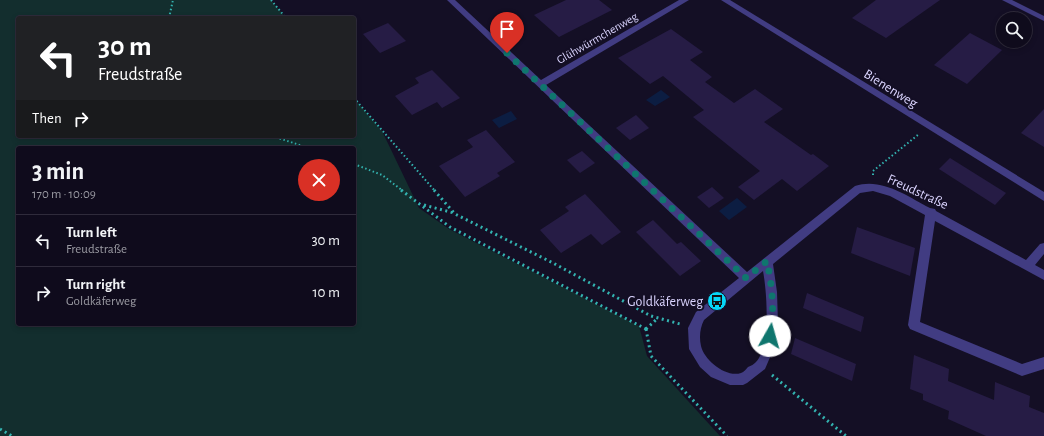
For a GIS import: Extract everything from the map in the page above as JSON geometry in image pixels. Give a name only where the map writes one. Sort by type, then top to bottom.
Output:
[{"type":"street","points":[[451,0],[746,278]]},
{"type":"street","name":"Glühwürmchenweg","points":[[541,84],[685,0]]},
{"type":"street","name":"Bienenweg","points":[[725,0],[928,127],[1044,197]]},
{"type":"street","points":[[1006,0],[1044,19]]},
{"type":"street","name":"Freudstraße","points":[[694,328],[700,316],[858,189],[873,187],[893,193],[931,212],[1044,275]]},
{"type":"street","points":[[931,212],[914,325],[1022,370],[1044,363]]},
{"type":"street","points":[[1027,266],[1044,247]]},
{"type":"street","points":[[694,328],[695,349],[704,363],[715,373],[730,378],[744,379],[761,365],[768,348],[772,324],[772,292],[767,261]]},
{"type":"path","points":[[169,16],[173,0]]},
{"type":"path","points":[[271,0],[284,16]]},
{"type":"path","points":[[356,100],[455,214]]},
{"type":"path","points":[[873,187],[873,171],[928,127]]},
{"type":"path","points":[[278,138],[303,146]]},
{"type":"path","points":[[356,165],[382,175],[450,227],[646,329]]},
{"type":"path","points":[[421,204],[455,214],[658,318],[694,328]]},
{"type":"path","points":[[646,329],[658,318]]},
{"type":"path","points":[[646,329],[651,356],[727,436]]},
{"type":"path","points":[[761,365],[846,436]]},
{"type":"path","points":[[0,429],[12,436]]},
{"type":"green space","points":[[0,0],[271,0],[284,16],[16,16],[16,138],[356,138],[356,100],[382,131],[419,208],[449,229],[639,326],[647,356],[720,436],[0,436]]},
{"type":"water","points":[[661,90],[670,97],[655,106],[646,100]]},
{"type":"water","points":[[511,111],[517,119],[499,128],[492,120]]},
{"type":"water","points":[[737,198],[747,207],[729,220],[719,211]]},
{"type":"building","points":[[566,0],[599,0],[612,10],[559,37],[534,15]]},
{"type":"building","points":[[876,0],[940,0],[886,38],[852,18]]},
{"type":"building","points":[[388,23],[406,41],[380,53],[363,34]]},
{"type":"building","points":[[671,29],[703,52],[690,60],[712,77],[705,82],[734,103],[755,89],[783,109],[764,122],[829,166],[797,191],[782,179],[754,200],[738,187],[760,171],[693,117],[704,110],[663,76],[650,84],[618,58]]},
{"type":"building","points":[[970,33],[1002,50],[967,84],[934,65]]},
{"type":"building","points":[[432,70],[460,98],[442,108],[437,102],[412,115],[395,96],[419,83],[415,78]]},
{"type":"building","points":[[1044,109],[1044,147],[1021,133]]},
{"type":"building","points":[[636,115],[649,128],[630,140],[616,128]]},
{"type":"building","points":[[486,130],[515,162],[497,173],[500,176],[465,197],[439,166],[473,147],[467,140]]},
{"type":"building","points":[[582,151],[595,163],[580,173],[567,160]]},
{"type":"building","points":[[950,158],[1006,193],[995,205],[939,169]]},
{"type":"building","points":[[712,187],[724,198],[709,208],[697,197]]},
{"type":"building","points":[[585,194],[621,232],[602,245],[591,234],[561,253],[540,230],[569,211],[565,207]]},
{"type":"building","points":[[653,220],[677,244],[681,242],[701,261],[680,276],[636,232]]},
{"type":"building","points":[[857,227],[915,248],[910,276],[851,253]]},
{"type":"building","points":[[807,293],[864,317],[861,332],[803,308]]},
{"type":"building","points":[[795,338],[856,364],[852,381],[791,354]]},
{"type":"building","points":[[914,355],[949,369],[948,381],[994,400],[995,382],[1030,396],[1029,407],[1044,413],[1044,436],[986,436],[948,419],[949,411],[923,400],[923,394],[910,389]]},
{"type":"place","name":"Goldkäferweg","points":[[717,301]]},
{"type":"route","points":[[507,53],[746,278],[767,261],[772,292],[772,324],[770,336]]}]
